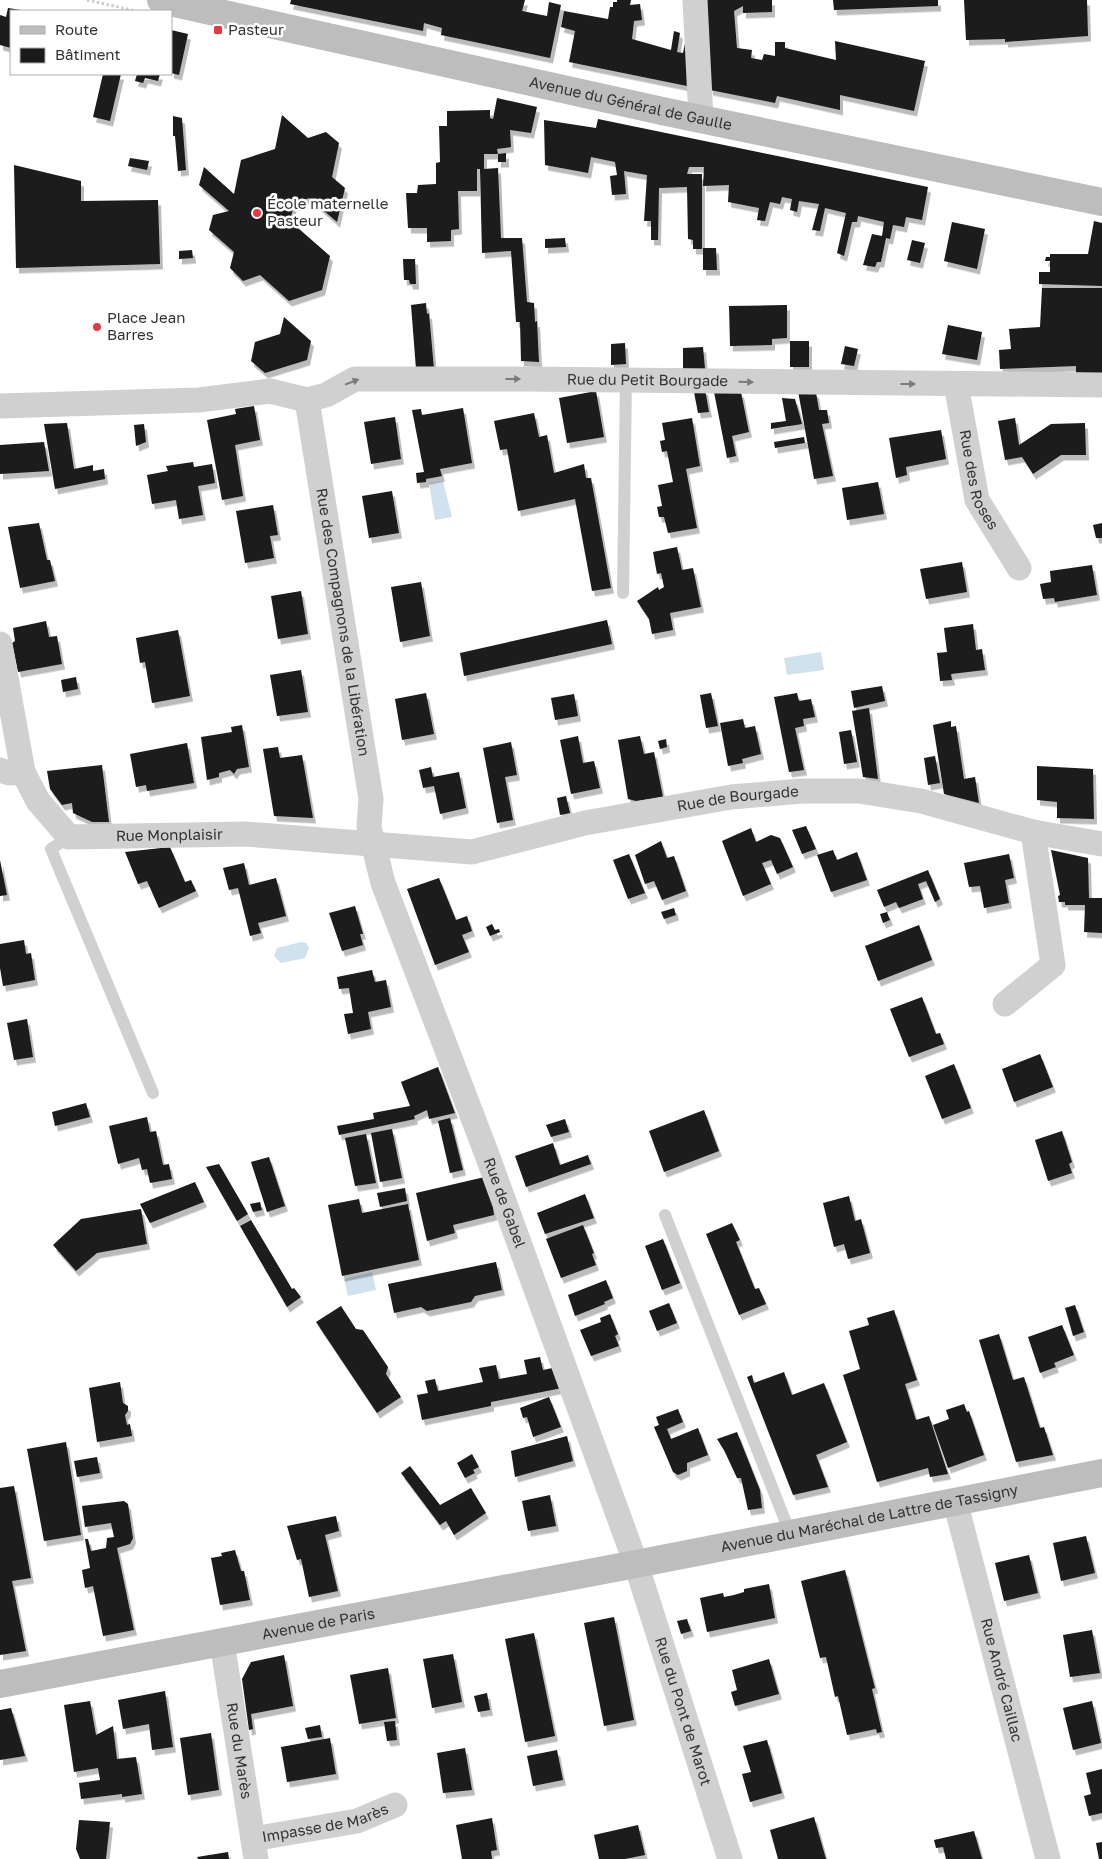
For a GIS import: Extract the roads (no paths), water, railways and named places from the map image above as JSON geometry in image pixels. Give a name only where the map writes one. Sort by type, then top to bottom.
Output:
[{"type":"main road","name":"Avenue du Général de Gaulle","points":[[161,0],[702,119],[1102,202]]},
{"type":"main road","name":"Avenue du Maréchal de Lattre de Tassigny","points":[[636,1564],[1102,1473]]},
{"type":"main road","name":"Avenue de Paris","points":[[0,1684],[636,1564]]},
{"type":"street","points":[[695,0],[702,119]]},
{"type":"street","name":"Rue du Petit Bourgade","points":[[307,400],[326,395],[355,379],[1102,385]]},
{"type":"street","name":"Rue des Roses","points":[[956,384],[977,500],[1019,568]]},
{"type":"street","points":[[0,406],[199,400],[270,391],[307,400]]},
{"type":"street","name":"Rue des Compagnons de la Libération","points":[[307,400],[371,799],[369,827],[373,844]]},
{"type":"street","points":[[0,644],[12,771],[69,837]]},
{"type":"street","name":"Rue de Bourgade","points":[[373,844],[472,852],[585,824],[731,797],[802,791],[859,791],[921,801],[1033,832],[1102,844]]},
{"type":"street","points":[[1005,1004],[1053,965],[1033,832]]},
{"type":"street","name":"Rue Monplaisir","points":[[69,837],[246,834],[373,844]]},
{"type":"street","name":"Rue de Gabel","points":[[373,844],[383,883],[486,1152],[636,1564]]},
{"type":"street","name":"Rue André Caillac","points":[[955,1501],[1048,1859]]},
{"type":"street","name":"Rue du Pont de Marot","points":[[636,1564],[730,1859]]},
{"type":"street","name":"Rue du Marès","points":[[222,1642],[255,1849]]},
{"type":"street","name":"Impasse de Marès","points":[[255,1849],[357,1821],[394,1804]]},
{"type":"lane","points":[[623,593],[626,380]]},
{"type":"lane","points":[[69,837],[51,849],[153,1093]]},
{"type":"lane","points":[[665,1215],[790,1533]]},
{"type":"water","points":[[443,481],[452,517],[435,520],[429,483]]},
{"type":"water","points":[[821,652],[824,670],[787,675],[784,658]]},
{"type":"water","points":[[301,942],[306,943],[309,948],[305,958],[281,963],[274,956],[277,948]]},
{"type":"water","points":[[372,1272],[376,1290],[348,1296],[344,1279]]},
{"type":"place","name":"Pasteur","points":[[218,30]]},
{"type":"place","name":"École maternelle Pasteur","points":[[257,213]]},
{"type":"place","name":"Place Jean Barres","points":[[97,327]]}]
